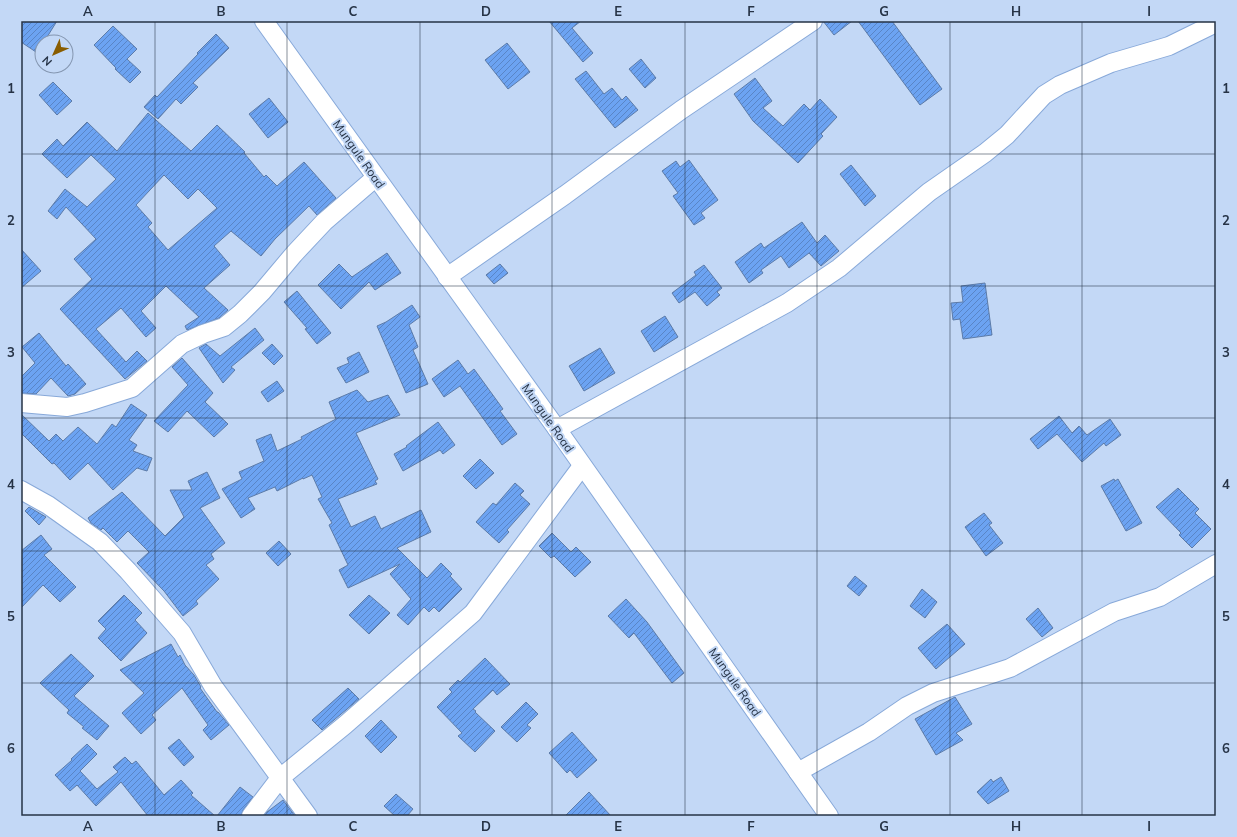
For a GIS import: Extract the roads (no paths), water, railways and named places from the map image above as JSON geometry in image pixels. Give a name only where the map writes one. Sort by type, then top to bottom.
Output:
[{"type":"street","name":"Mungule Road","points":[[264,21],[375,178],[557,429],[829,816]]},
{"type":"street","points":[[447,277],[565,195],[681,110],[813,21]]},
{"type":"street","points":[[557,429],[787,303],[839,268],[929,192],[1001,140],[1044,95],[1060,85],[1111,64],[1169,46],[1216,23]]},
{"type":"street","points":[[21,403],[67,406],[85,403],[132,388],[182,344],[203,334],[224,327],[240,314],[262,292],[294,254],[324,222],[375,178]]},
{"type":"street","points":[[251,816],[280,778],[473,613],[582,466]]},
{"type":"street","points":[[21,490],[48,505],[100,542],[128,571],[182,633],[213,686],[308,816]]},
{"type":"street","points":[[798,772],[869,732],[907,706],[933,693],[1010,668],[1114,612],[1160,597],[1216,564]]}]
